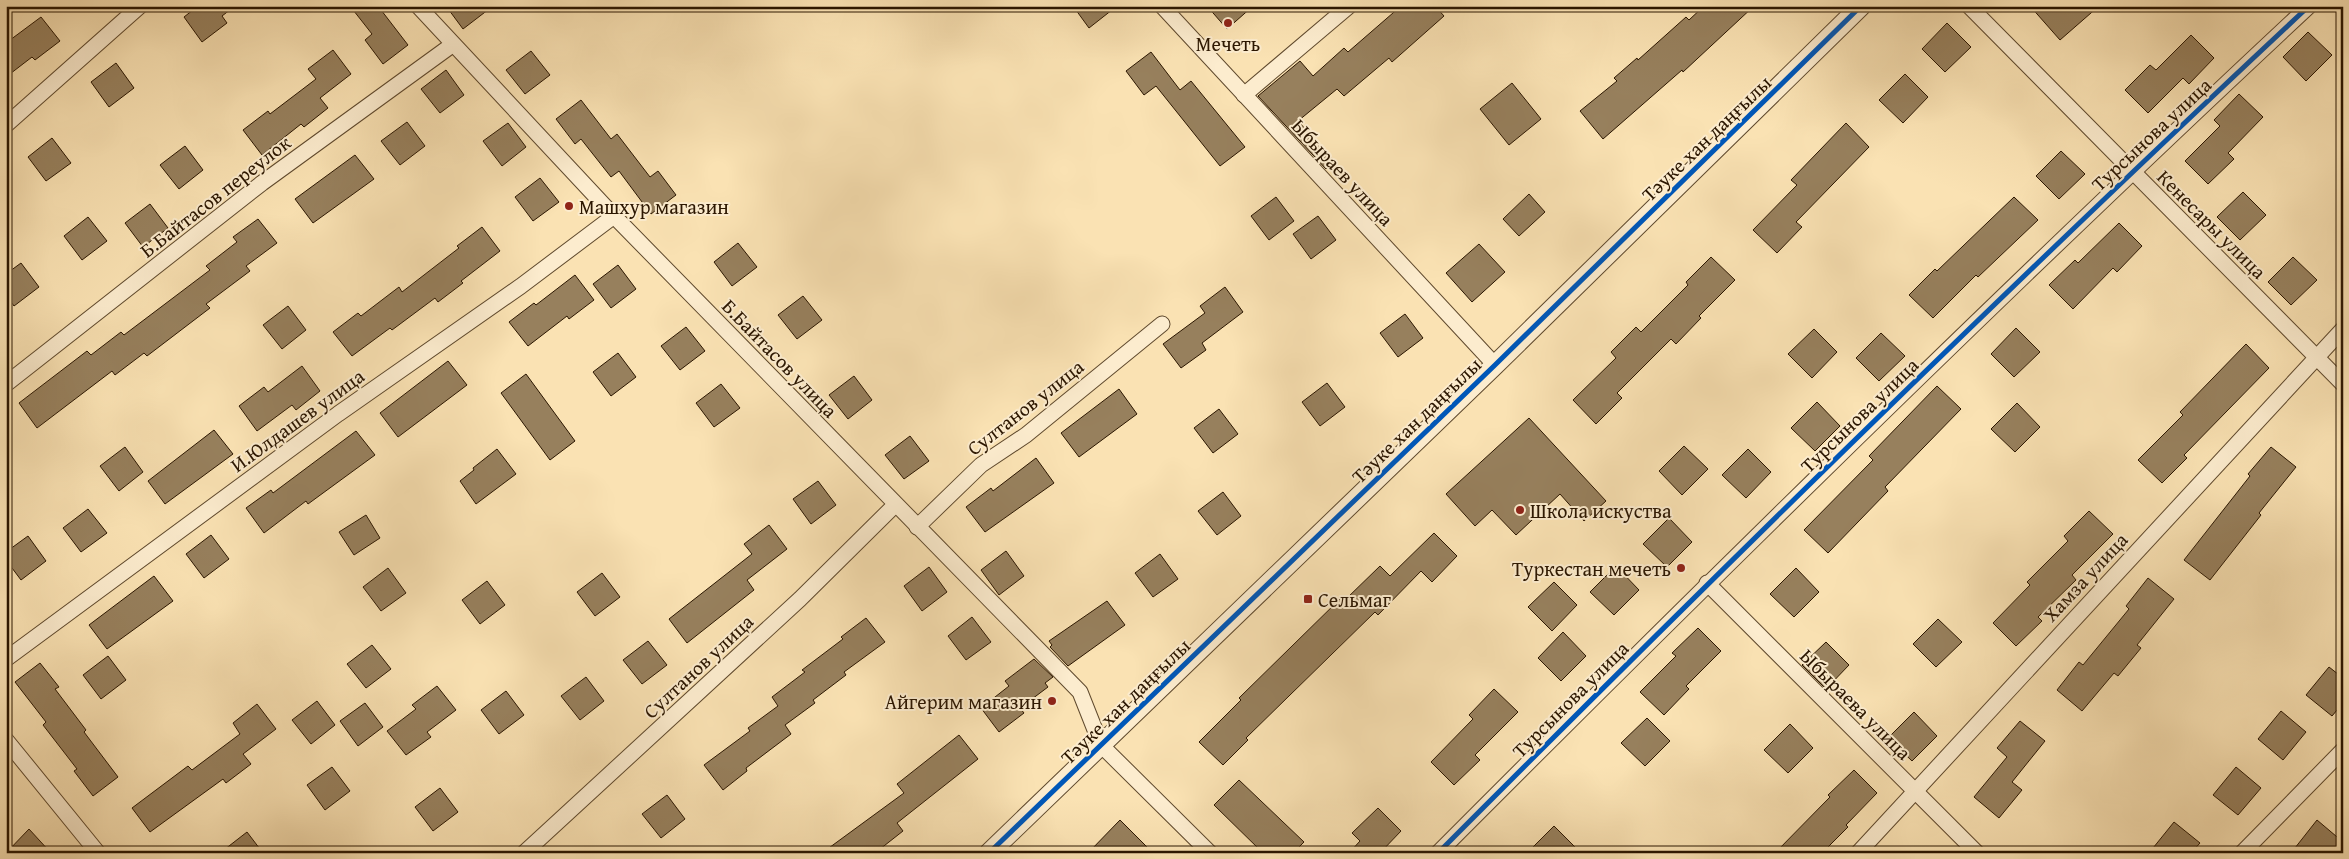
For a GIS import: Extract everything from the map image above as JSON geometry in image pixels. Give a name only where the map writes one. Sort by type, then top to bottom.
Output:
[{"type":"street","points":[[6,125],[140,6]]},
{"type":"street","name":"Б.Байтасов улица","points":[[418,6],[452,45],[614,216],[1080,692],[1101,745]]},
{"type":"street","name":"Ыбыраев улица","points":[[1162,6],[1495,365]]},
{"type":"street","points":[[1244,95],[1349,6]]},
{"type":"street","name":"Тәуке хан даңғылы","points":[[989,853],[1495,365],[1862,6]]},
{"type":"street","name":"Кенесары улица","points":[[1969,6],[2131,172],[2343,384]]},
{"type":"street","name":"Турсынова улица","points":[[1438,853],[1707,583],[2131,172],[2309,6]]},
{"type":"street","name":"Б.Байтасов переулок","points":[[6,384],[262,183],[452,45]]},
{"type":"street","name":"И.Юлдашев улица","points":[[6,659],[330,419],[521,286],[614,216]]},
{"type":"street","name":"Султанов улица","points":[[917,527],[980,465],[1026,436],[1162,324]]},
{"type":"street","name":"Хамза улица","points":[[1858,853],[2343,329]]},
{"type":"street","name":"Султанов улица","points":[[524,853],[800,599],[895,505]]},
{"type":"street","name":"Ыбыраева улица","points":[[1707,583],[1977,853]]},
{"type":"street","points":[[6,740],[98,853]]},
{"type":"street","points":[[1101,745],[1210,853]]},
{"type":"street","points":[[2242,853],[2343,750]]},
{"type":"building","points":[[198,6],[235,6],[222,16],[227,23],[202,42],[184,17]]},
{"type":"building","points":[[350,6],[378,6],[408,45],[383,64],[365,40],[372,34]]},
{"type":"building","points":[[446,6],[493,6],[463,29]]},
{"type":"building","points":[[1073,6],[1117,6],[1089,28]]},
{"type":"building","name":"Мечеть","points":[[1207,6],[1253,6],[1227,29]]},
{"type":"building","points":[[1401,6],[1435,6],[1444,16],[1392,62],[1389,58],[1344,96],[1337,89],[1298,121],[1334,161],[1326,169],[1258,96],[1300,61],[1313,76],[1344,48],[1348,52]]},
{"type":"building","points":[[1704,6],[1754,6],[1683,72],[1682,70],[1603,139],[1580,111],[1617,81],[1614,78],[1637,58],[1638,60],[1686,17],[1689,20]]},
{"type":"building","points":[[2030,6],[2099,6],[2060,40]]},
{"type":"building","points":[[41,17],[60,41],[35,60],[32,57],[6,77],[6,43]]},
{"type":"building","points":[[1947,23],[1971,47],[1945,72],[1922,49]]},
{"type":"building","points":[[2308,32],[2332,55],[2306,81],[2283,57]]},
{"type":"building","points":[[2191,35],[2214,58],[2189,84],[2183,78],[2148,113],[2125,90],[2150,65],[2156,70]]},
{"type":"building","points":[[333,50],[351,74],[320,98],[328,108],[304,127],[301,124],[262,155],[243,130],[268,111],[270,114],[316,79],[308,69]]},
{"type":"building","points":[[531,51],[550,75],[525,94],[506,70]]},
{"type":"building","points":[[1151,52],[1180,90],[1191,81],[1245,147],[1220,166],[1156,86],[1144,95],[1126,71]]},
{"type":"building","points":[[116,63],[134,88],[109,107],[91,82]]},
{"type":"building","points":[[446,70],[464,95],[440,113],[421,89]]},
{"type":"building","points":[[1905,74],[1928,97],[1903,123],[1879,100]]},
{"type":"building","points":[[1512,83],[1541,119],[1509,145],[1480,109]]},
{"type":"building","points":[[2239,94],[2263,117],[2228,153],[2234,159],[2208,184],[2185,161],[2220,126],[2214,120]]},
{"type":"building","points":[[581,100],[611,139],[617,134],[650,177],[658,171],[676,195],[651,214],[619,171],[611,177],[581,139],[575,144],[556,119]]},
{"type":"building","points":[[407,122],[425,146],[400,165],[381,141]]},
{"type":"building","points":[[508,123],[526,147],[502,166],[483,141]]},
{"type":"building","points":[[1846,123],[1869,147],[1796,222],[1802,227],[1777,253],[1753,230],[1797,185],[1791,180]]},
{"type":"building","points":[[52,138],[71,163],[46,181],[28,157]]},
{"type":"building","points":[[185,146],[203,170],[179,189],[160,165]]},
{"type":"building","points":[[2061,151],[2085,174],[2059,199],[2036,176]]},
{"type":"building","points":[[355,155],[374,179],[313,223],[295,199]]},
{"type":"building","points":[[540,178],[559,202],[533,221],[515,197]]},
{"type":"building","points":[[2243,192],[2266,215],[2240,240],[2217,217]]},
{"type":"building","points":[[1529,194],[1545,212],[1519,236],[1503,219]]},
{"type":"building","points":[[1276,197],[1294,221],[1269,240],[1251,216]]},
{"type":"building","points":[[2014,197],[2038,220],[1978,277],[1976,275],[1933,318],[1909,295],[1935,269],[1937,271]]},
{"type":"building","points":[[150,204],[168,228],[143,247],[125,223]]},
{"type":"building","points":[[1318,216],[1336,240],[1311,259],[1293,234]]},
{"type":"building","points":[[88,217],[107,241],[82,260],[64,236]]},
{"type":"building","points":[[258,219],[277,243],[246,266],[250,271],[206,304],[210,308],[147,356],[144,353],[115,375],[112,371],[37,428],[19,403],[87,351],[91,355],[121,332],[124,335],[210,270],[206,266],[237,242],[233,237]]},
{"type":"building","points":[[2119,223],[2142,246],[2117,272],[2113,268],[2073,309],[2049,285],[2075,260],[2078,263]]},
{"type":"building","points":[[482,227],[500,251],[461,281],[463,283],[438,302],[435,298],[392,330],[390,328],[352,356],[333,332],[358,313],[361,316],[399,287],[402,292],[459,248],[457,246]]},
{"type":"building","points":[[738,243],[757,267],[732,286],[714,262]]},
{"type":"building","points":[[1479,244],[1505,272],[1472,302],[1446,273]]},
{"type":"building","points":[[1711,257],[1735,280],[1699,316],[1701,318],[1676,344],[1671,339],[1617,393],[1622,398],[1596,424],[1573,400],[1616,358],[1611,352],[1636,327],[1641,332],[1688,285],[1686,282]]},
{"type":"building","points":[[2293,257],[2317,280],[2291,305],[2268,282]]},
{"type":"building","points":[[21,263],[39,287],[14,306],[6,295],[6,274]]},
{"type":"building","points":[[618,265],[636,289],[611,308],[593,284]]},
{"type":"building","points":[[575,275],[594,300],[569,319],[567,316],[528,346],[509,322],[534,303],[536,305]]},
{"type":"building","points":[[1225,287],[1243,312],[1202,343],[1206,350],[1181,368],[1163,344],[1205,313],[1200,306]]},
{"type":"building","points":[[803,296],[822,320],[797,339],[778,315]]},
{"type":"building","points":[[288,306],[306,330],[282,349],[263,325]]},
{"type":"building","points":[[1405,314],[1423,338],[1398,357],[1380,333]]},
{"type":"building","points":[[686,327],[705,351],[680,370],[661,346]]},
{"type":"building","points":[[2016,328],[2040,352],[2014,377],[1991,354]]},
{"type":"building","points":[[1814,329],[1837,352],[1812,378],[1788,354]]},
{"type":"building","points":[[1881,333],[1905,356],[1879,381],[1856,358]]},
{"type":"building","points":[[2246,344],[2269,368],[2184,455],[2187,458],[2162,483],[2138,460],[2183,415],[2180,412]]},
{"type":"building","points":[[618,353],[636,377],[611,396],[593,372]]},
{"type":"building","points":[[448,361],[467,385],[398,437],[380,413]]},
{"type":"building","points":[[302,366],[320,391],[296,410],[292,405],[257,431],[239,406],[264,387],[268,392]]},
{"type":"building","points":[[526,374],[575,441],[550,460],[501,393]]},
{"type":"building","points":[[854,376],[872,400],[848,419],[829,395]]},
{"type":"building","points":[[1327,383],[1345,407],[1320,426],[1302,402]]},
{"type":"building","points":[[721,384],[740,408],[714,427],[696,403]]},
{"type":"building","points":[[1937,386],[1961,409],[1885,487],[1888,491],[1828,553],[1804,530],[1873,460],[1869,456]]},
{"type":"building","points":[[1119,389],[1137,414],[1079,457],[1061,433]]},
{"type":"building","points":[[1817,402],[1840,426],[1815,451],[1791,428]]},
{"type":"building","points":[[2017,403],[2040,427],[2015,452],[1991,429]]},
{"type":"building","points":[[1219,409],[1238,434],[1213,453],[1194,428]]},
{"type":"building","points":[[1529,418],[1606,501],[1584,521],[1560,494],[1516,535],[1492,510],[1475,526],[1446,494]]},
{"type":"building","points":[[214,430],[233,454],[165,504],[148,481]]},
{"type":"building","points":[[356,431],[375,455],[308,504],[306,501],[264,533],[246,508],[271,490],[273,493]]},
{"type":"building","points":[[910,436],[929,461],[904,479],[885,455]]},
{"type":"building","points":[[1684,446],[1708,469],[1682,495],[1659,471]]},
{"type":"building","points":[[125,447],[143,472],[119,491],[100,466]]},
{"type":"building","points":[[2271,447],[2296,467],[2259,513],[2261,515],[2210,580],[2184,560],[2250,476],[2248,474]]},
{"type":"building","points":[[497,449],[516,474],[476,504],[460,481]]},
{"type":"building","points":[[1748,449],[1771,472],[1746,498],[1722,475]]},
{"type":"building","points":[[1036,458],[1054,483],[985,532],[966,507],[991,488],[993,491]]},
{"type":"building","points":[[818,481],[836,505],[811,524],[793,499]]},
{"type":"building","points":[[1223,492],[1241,516],[1217,535],[1198,511]]},
{"type":"building","points":[[88,509],[107,533],[81,552],[63,528]]},
{"type":"building","points":[[2089,511],[2113,534],[2072,575],[2076,580],[2038,617],[2042,621],[2016,646],[1993,623],[2030,585],[2027,582],[2068,541],[2064,536]]},
{"type":"building","points":[[366,515],[380,538],[354,555],[339,532]]},
{"type":"building","points":[[1669,518],[1692,542],[1667,567],[1643,544]]},
{"type":"building","points":[[769,525],[787,549],[747,580],[754,590],[687,643],[669,619],[752,554],[744,544]]},
{"type":"building","points":[[1434,533],[1457,556],[1432,582],[1421,571],[1378,615],[1375,612],[1246,738],[1248,740],[1223,765],[1199,742],[1241,700],[1239,698],[1343,596],[1346,599],[1380,566],[1390,576]]},
{"type":"building","points":[[211,535],[229,559],[204,578],[186,554]]},
{"type":"building","points":[[28,536],[46,561],[21,580],[6,560],[6,552]]},
{"type":"building","points":[[1006,551],[1024,576],[999,595],[981,570]]},
{"type":"building","points":[[1160,554],[1178,579],[1153,597],[1135,573]]},
{"type":"building","points":[[1616,566],[1639,590],[1614,615],[1590,592]]},
{"type":"building","points":[[929,567],[947,592],[922,611],[904,586]]},
{"type":"building","points":[[388,568],[406,593],[381,611],[363,587]]},
{"type":"building","points":[[1796,568],[1819,592],[1794,617],[1770,594]]},
{"type":"building","points":[[602,573],[620,597],[595,616],[577,592]]},
{"type":"building","points":[[154,576],[173,601],[107,649],[89,625]]},
{"type":"building","points":[[2148,578],[2174,599],[2137,645],[2141,648],[2118,676],[2114,673],[2082,711],[2057,690],[2079,662],[2083,665],[2129,609],[2126,606]]},
{"type":"building","points":[[487,581],[505,605],[480,624],[462,600]]},
{"type":"building","points":[[1554,582],[1577,605],[1552,631],[1528,607]]},
{"type":"building","points":[[1107,601],[1125,625],[1068,666],[1050,647],[1052,645],[1049,641]]},
{"type":"building","points":[[972,617],[991,642],[966,660],[948,636]]},
{"type":"building","points":[[866,618],[885,642],[844,672],[846,675],[813,700],[815,703],[785,725],[791,734],[746,768],[747,771],[723,790],[704,765],[750,731],[748,728],[778,706],[772,697],[805,672],[802,670],[843,639],[841,637]]},
{"type":"building","points":[[1938,619],[1962,642],[1936,667],[1913,644]]},
{"type":"building","points":[[1698,628],[1721,651],[1686,686],[1689,689],[1664,715],[1640,692],[1676,656],[1672,653]]},
{"type":"building","points":[[1563,632],[1586,656],[1561,681],[1538,658]]},
{"type":"building","points":[[648,641],[667,665],[642,684],[623,660]]},
{"type":"building","points":[[1826,642],[1849,665],[1826,689],[1802,665]]},
{"type":"building","points":[[372,645],[391,669],[366,688],[347,664]]},
{"type":"building","points":[[108,656],[126,680],[101,699],[83,675]]},
{"type":"building","points":[[1034,659],[1053,677],[1045,683],[1048,687],[1020,708],[1024,713],[999,732],[981,708],[1009,686],[1005,681]]},
{"type":"building","points":[[40,663],[59,687],[55,689],[86,730],[84,732],[118,777],[93,796],[74,771],[77,769],[43,725],[46,722],[15,682]]},
{"type":"building","points":[[2329,667],[2343,678],[2343,703],[2332,716],[2306,695]]},
{"type":"building","points":[[586,677],[604,701],[580,720],[561,696]]},
{"type":"building","points":[[437,686],[456,710],[427,732],[431,737],[406,755],[387,731],[416,709],[412,705]]},
{"type":"building","points":[[1494,689],[1518,712],[1475,755],[1480,760],[1454,785],[1431,762],[1473,719],[1469,715]]},
{"type":"building","points":[[506,691],[524,715],[499,734],[481,710]]},
{"type":"building","points":[[317,701],[335,725],[311,744],[292,720]]},
{"type":"building","points":[[365,703],[383,727],[358,746],[340,721]]},
{"type":"building","points":[[257,704],[276,729],[243,754],[251,764],[226,783],[223,779],[150,832],[132,808],[188,766],[192,770],[240,734],[233,723]]},
{"type":"building","points":[[2281,711],[2306,732],[2283,760],[2258,739]]},
{"type":"building","points":[[1914,712],[1937,736],[1912,761],[1888,738]]},
{"type":"building","points":[[1647,718],[1670,741],[1645,766],[1621,743]]},
{"type":"building","points":[[2020,721],[2045,741],[2012,782],[2022,790],[1999,818],[1974,797],[2007,757],[1997,748]]},
{"type":"building","points":[[1790,724],[1813,748],[1788,773],[1764,750]]},
{"type":"building","points":[[959,735],[978,759],[897,823],[903,831],[875,853],[822,853],[904,793],[897,784]]},
{"type":"building","points":[[332,767],[350,791],[325,810],[307,785]]},
{"type":"building","points":[[2236,767],[2261,788],[2238,815],[2213,795]]},
{"type":"building","points":[[1854,770],[1877,793],[1846,825],[1848,827],[1822,853],[1775,853],[1830,797],[1828,795]]},
{"type":"building","points":[[1239,780],[1304,842],[1293,853],[1263,853],[1214,805]]},
{"type":"building","points":[[440,788],[458,812],[433,831],[415,807]]},
{"type":"building","points":[[667,795],[685,819],[661,838],[642,814]]},
{"type":"building","points":[[1378,808],[1401,831],[1380,853],[1349,853],[1360,841],[1352,833]]},
{"type":"building","points":[[1120,820],[1153,853],[1088,853]]},
{"type":"building","points":[[2317,820],[2343,842],[2334,853],[2291,853]]},
{"type":"building","points":[[2174,822],[2200,843],[2191,853],[2149,853]]},
{"type":"building","points":[[1554,826],[1581,853],[1527,853]]},
{"type":"building","points":[[29,829],[51,853],[6,853]]},
{"type":"building","points":[[247,832],[263,853],[220,853]]},
{"type":"cycle path","points":[[989,853],[1495,365],[1861,6]]},
{"type":"cycle path","points":[[1438,853],[1870,425],[2088,214],[2309,6]]},
{"type":"place","name":"Мечеть","points":[[1228,23]]},
{"type":"place","name":"Машхур магазин","points":[[569,206]]},
{"type":"place","name":"Школа искуства","points":[[1520,510]]},
{"type":"place","name":"Туркестан мечеть","points":[[1681,568]]},
{"type":"place","name":"Сельмаг","points":[[1308,599]]},
{"type":"place","name":"Айгерим магазин","points":[[1052,701]]}]
